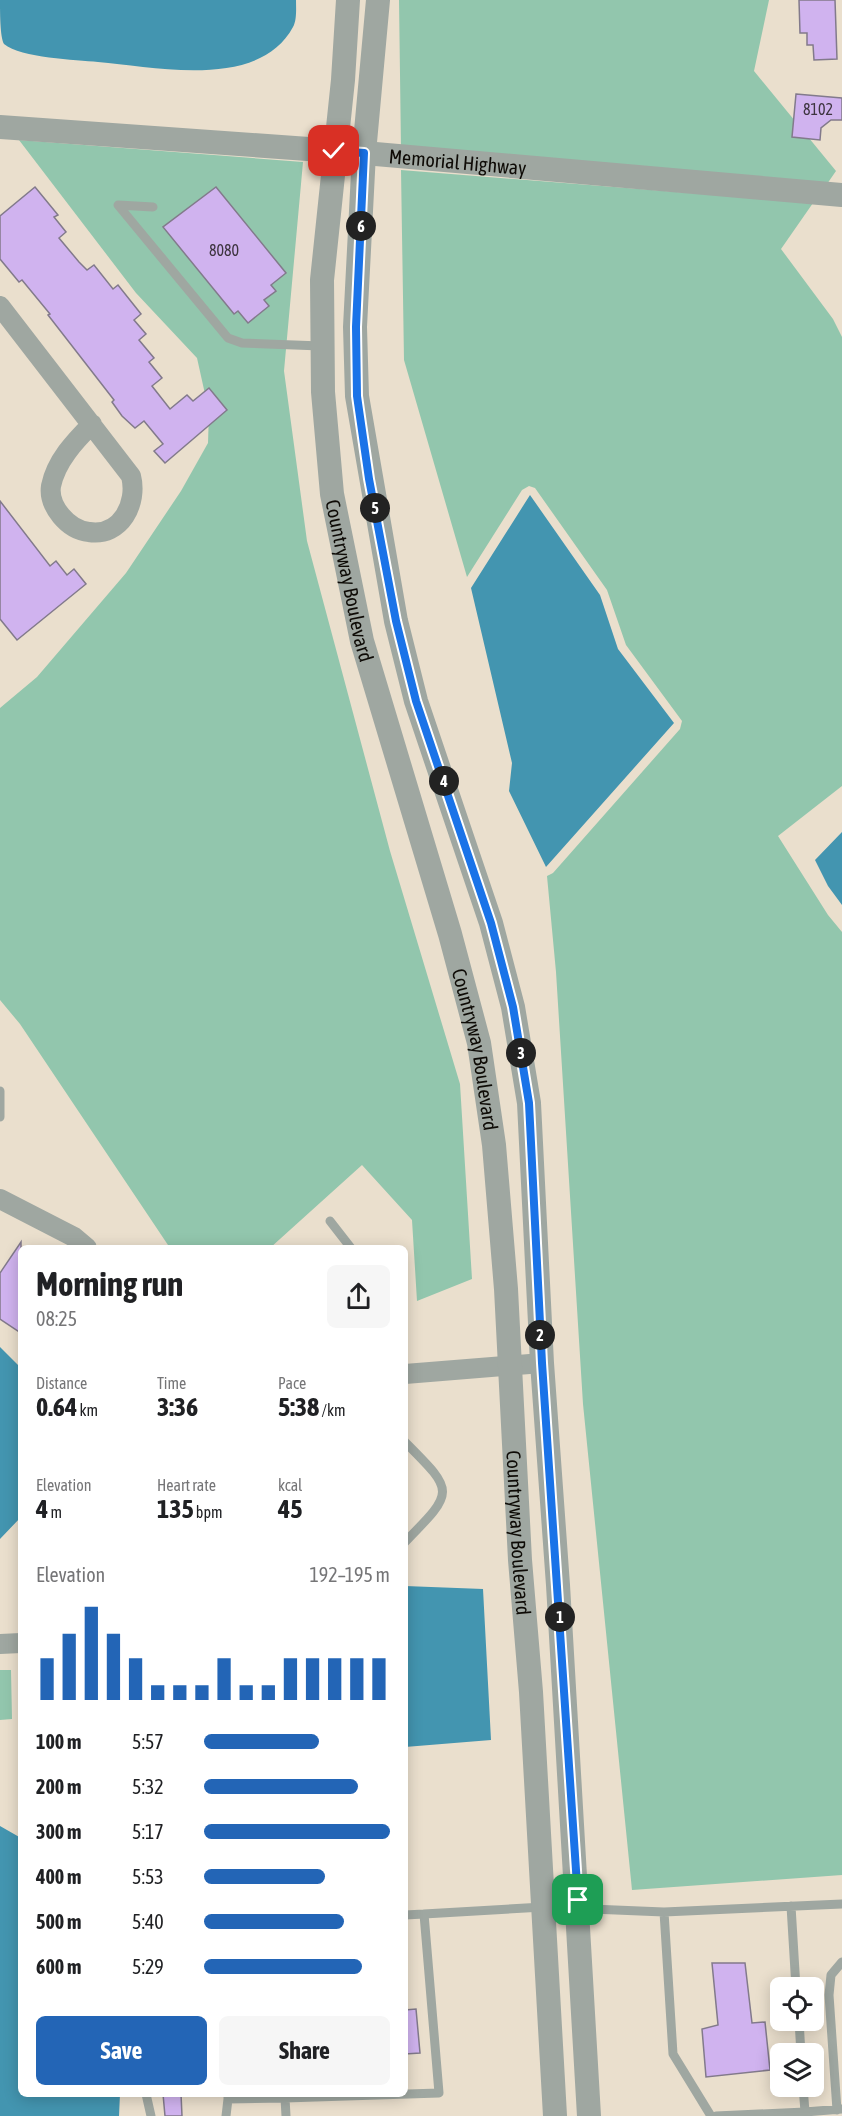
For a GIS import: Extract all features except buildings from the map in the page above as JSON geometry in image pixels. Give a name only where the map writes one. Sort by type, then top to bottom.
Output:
[{"type":"street","name":"Countryway Boulevard","points":[[348,0],[343,80],[322,280],[321,346],[332,494],[344,562],[362,641],[450,934],[479,1043],[494,1145],[510,1366],[555,2116]]},
{"type":"street","name":"Countryway Boulevard","points":[[378,0],[364,153],[356,327],[357,396],[396,621],[416,701],[491,923],[513,1007],[529,1103],[542,1363],[578,1908],[589,2116]]},
{"type":"street","name":"Memorial Highway","points":[[0,127],[364,153],[842,195]]},
{"type":"street","points":[[0,306],[92,424],[127,469],[134,488],[134,500],[127,514],[115,525],[102,531],[88,532],[59,514],[51,485],[64,456],[92,424]]},
{"type":"street","points":[[400,768],[436,757]]},
{"type":"street","points":[[0,1198],[74,1237],[83,1245]]},
{"type":"street","points":[[408,1374],[542,1363]]},
{"type":"street","points":[[0,1644],[18,1643]]},
{"type":"lane","points":[[153,207],[118,205],[228,338],[242,343],[321,346]]},
{"type":"lane","points":[[0,1091],[0,1117]]},
{"type":"lane","points":[[330,1221],[349,1245]]},
{"type":"lane","points":[[408,1445],[440,1477],[443,1494],[435,1511],[408,1539]]},
{"type":"lane","points":[[408,1915],[543,1908],[664,1912],[842,1904]]},
{"type":"lane","points":[[791,1906],[795,1977]]},
{"type":"lane","points":[[664,1912],[673,2054],[711,2116]]},
{"type":"lane","points":[[408,2094],[439,2093],[424,1914]]},
{"type":"lane","points":[[716,2116],[839,2110],[829,1995],[831,1976],[842,1962]]},
{"type":"lane","points":[[147,2097],[151,2116]]},
{"type":"lane","points":[[226,2116],[228,2097]]},
{"type":"lane","points":[[285,2097],[286,2116]]},
{"type":"lane","points":[[804,2097],[805,2112]]},
{"type":"green space","points":[[399,0],[769,0],[754,71],[836,171],[827,184],[401,149]]},
{"type":"green space","points":[[19,140],[303,162],[284,371],[307,541],[390,851],[460,1084],[472,1279],[417,1301],[412,1220],[362,1165],[273,1245],[168,1245],[20,1024],[0,1000],[0,708],[37,677],[126,573],[181,491],[208,443],[209,412],[197,358],[136,293]]},
{"type":"green space","points":[[401,170],[813,203],[781,249],[833,319],[842,337],[842,786],[778,836],[828,915],[842,932],[842,1875],[632,1890],[583,1404],[556,972],[547,876],[553,873],[680,729],[682,721],[626,645],[607,590],[535,488],[529,486],[522,490],[467,577],[404,360]]},
{"type":"green space","points":[[0,1670],[11,1670],[12,1719],[0,1720]]},
{"type":"water","points":[[0,0],[296,0],[296,14],[293,27],[277,47],[256,60],[232,67],[176,70],[49,58],[12,49],[3,41]]},
{"type":"water","points":[[530,495],[600,595],[618,649],[674,723],[546,867],[509,791],[512,763],[471,588]]},
{"type":"water","points":[[842,832],[842,905],[828,886],[815,860]]},
{"type":"water","points":[[0,1347],[18,1365],[18,1520],[0,1539]]},
{"type":"water","points":[[408,1586],[483,1589],[491,1740],[408,1747]]},
{"type":"water","points":[[0,1826],[18,1836],[18,2097],[120,2097],[119,2116],[0,2116]]},
{"type":"route","points":[[334,151],[364,153],[356,327],[357,396],[369,479],[396,621],[416,701],[491,923],[513,1007],[529,1103],[542,1363],[578,1900]]}]
